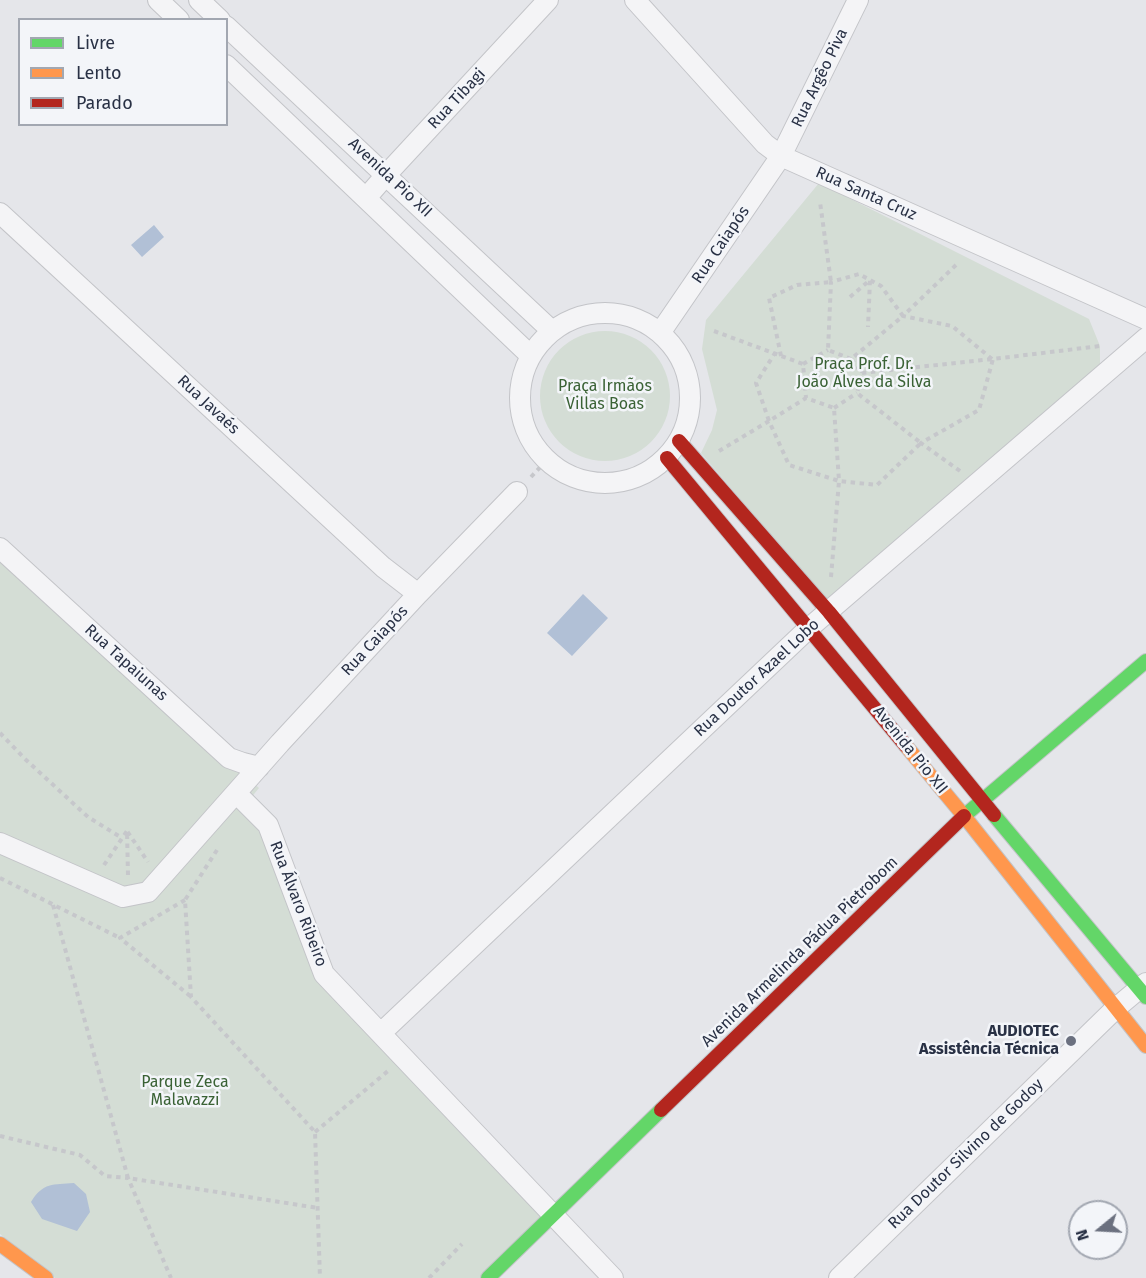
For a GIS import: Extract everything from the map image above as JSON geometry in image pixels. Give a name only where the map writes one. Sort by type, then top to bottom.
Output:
[{"type":"street","points":[[199,0],[218,18]]},
{"type":"street","name":"Rua Tibagi","points":[[366,198],[548,0]]},
{"type":"street","name":"Rua Santa Cruz","points":[[635,0],[765,144],[781,156],[1146,319]]},
{"type":"street","name":"Rua Argêo Piva","points":[[781,156],[858,0]]},
{"type":"street","name":"Avenida Pio XII","points":[[228,28],[552,331]]},
{"type":"street","name":"Avenida Pio XII","points":[[228,67],[531,356]]},
{"type":"street","name":"Rua Caiapós","points":[[660,333],[781,156]]},
{"type":"street","name":"Rua Javaés","points":[[0,213],[383,567],[418,594]]},
{"type":"street","points":[[594,314],[618,314],[640,321],[660,333],[676,351],[686,372],[690,396],[688,420],[679,441],[667,458],[646,474],[621,483],[594,483],[568,476],[547,460],[529,438],[521,411],[521,382],[531,356],[552,331],[572,320],[594,314]]},
{"type":"street","name":"Rua Doutor Azael Lobo","points":[[381,1033],[809,628],[1146,338]]},
{"type":"street","name":"Avenida Pio XII","points":[[679,441],[829,612],[982,801],[1144,989]]},
{"type":"street","name":"Avenida Pio XII","points":[[667,458],[964,816],[1146,1046]]},
{"type":"street","name":"Rua Caiapós","points":[[236,793],[418,594],[517,492]]},
{"type":"street","name":"Rua Tapaiunas","points":[[0,548],[230,758],[259,767]]},
{"type":"street","name":"Avenida Armelinda Pádua Pietrobom","points":[[488,1278],[964,816],[1146,661]]},
{"type":"street","points":[[0,843],[123,897],[148,892],[236,793]]},
{"type":"street","name":"Rua Álvaro Ribeiro","points":[[236,793],[268,825],[324,974],[613,1278]]},
{"type":"street","name":"Rua Doutor Silvino de Godoy","points":[[839,1278],[1116,1008],[1144,989]]},
{"type":"street","points":[[0,1244],[46,1278]]},
{"type":"path","points":[[820,202],[831,282],[828,350]]},
{"type":"path","points":[[852,359],[903,316],[956,265]]},
{"type":"path","points":[[782,356],[769,298],[796,285],[831,282],[859,274],[881,286],[903,316],[952,326],[993,359]]},
{"type":"path","points":[[850,297],[870,280]]},
{"type":"path","points":[[868,327],[870,280]]},
{"type":"path","points":[[714,331],[803,364]]},
{"type":"path","points":[[862,373],[1100,346]]},
{"type":"path","points":[[803,364],[828,350],[852,359],[862,373],[857,393],[834,408]]},
{"type":"path","points":[[775,353],[756,383],[769,421],[789,465],[839,481],[876,485],[921,443],[979,410],[993,359]]},
{"type":"path","points":[[803,364],[806,398]]},
{"type":"path","points":[[857,393],[921,443],[978,483]]},
{"type":"path","points":[[715,453],[806,398]]},
{"type":"path","points":[[806,398],[834,408]]},
{"type":"path","points":[[831,582],[839,481],[834,408]]},
{"type":"path","points":[[0,733],[88,818],[122,838]]},
{"type":"path","points":[[120,938],[185,900],[220,846],[204,829]]},
{"type":"path","points":[[112,867],[104,865],[128,831]]},
{"type":"path","points":[[128,831],[152,868]]},
{"type":"path","points":[[128,831],[128,896]]},
{"type":"path","points":[[120,870],[137,876]]},
{"type":"path","points":[[0,878],[120,938],[191,997],[315,1132],[320,1278]]},
{"type":"path","points":[[185,900],[191,997]]},
{"type":"path","points":[[53,905],[128,1178],[171,1278]]},
{"type":"path","points":[[315,1132],[404,1059]]},
{"type":"path","points":[[0,1136],[80,1155],[105,1176],[318,1208]]},
{"type":"path","points":[[429,1278],[462,1244]]},
{"type":"green space","name":"Praça Prof. Dr. João Alves da Silva","points":[[819,183],[1089,319],[1100,346],[1100,365],[830,604],[701,453],[712,430],[717,410],[702,349],[706,320]]},
{"type":"green space","name":"Praça Irmãos Villas Boas","points":[[605,331],[630,336],[651,350],[665,371],[670,396],[665,421],[651,442],[630,456],[605,461],[580,456],[559,442],[545,421],[540,396],[545,371],[559,350],[580,336]]},
{"type":"green space","name":"Parque Zeca Malavazzi","points":[[0,552],[259,788],[250,799],[326,974],[553,1215],[488,1278],[55,1278],[0,1234]]},
{"type":"water","points":[[154,225],[164,237],[142,257],[131,245]]},
{"type":"water","points":[[583,594],[608,618],[572,656],[547,633]]},
{"type":"water","points":[[74,1183],[86,1194],[90,1212],[77,1231],[42,1219],[31,1202],[35,1196],[49,1186]]},
{"type":"traffic: fast","points":[[964,816],[1146,661]]},
{"type":"traffic: fast","points":[[994,815],[1146,997]]},
{"type":"traffic: fast","points":[[488,1278],[661,1110]]},
{"type":"traffic: slow","points":[[906,746],[1146,1046]]},
{"type":"traffic: slow","points":[[0,1244],[46,1278]]},
{"type":"traffic: jam","points":[[679,441],[829,612],[994,815]]},
{"type":"traffic: jam","points":[[667,458],[906,746]]},
{"type":"traffic: jam","points":[[661,1110],[964,816]]},
{"type":"place","name":"AUDIOTEC Assistência Técnica","points":[[1071,1041]]}]
